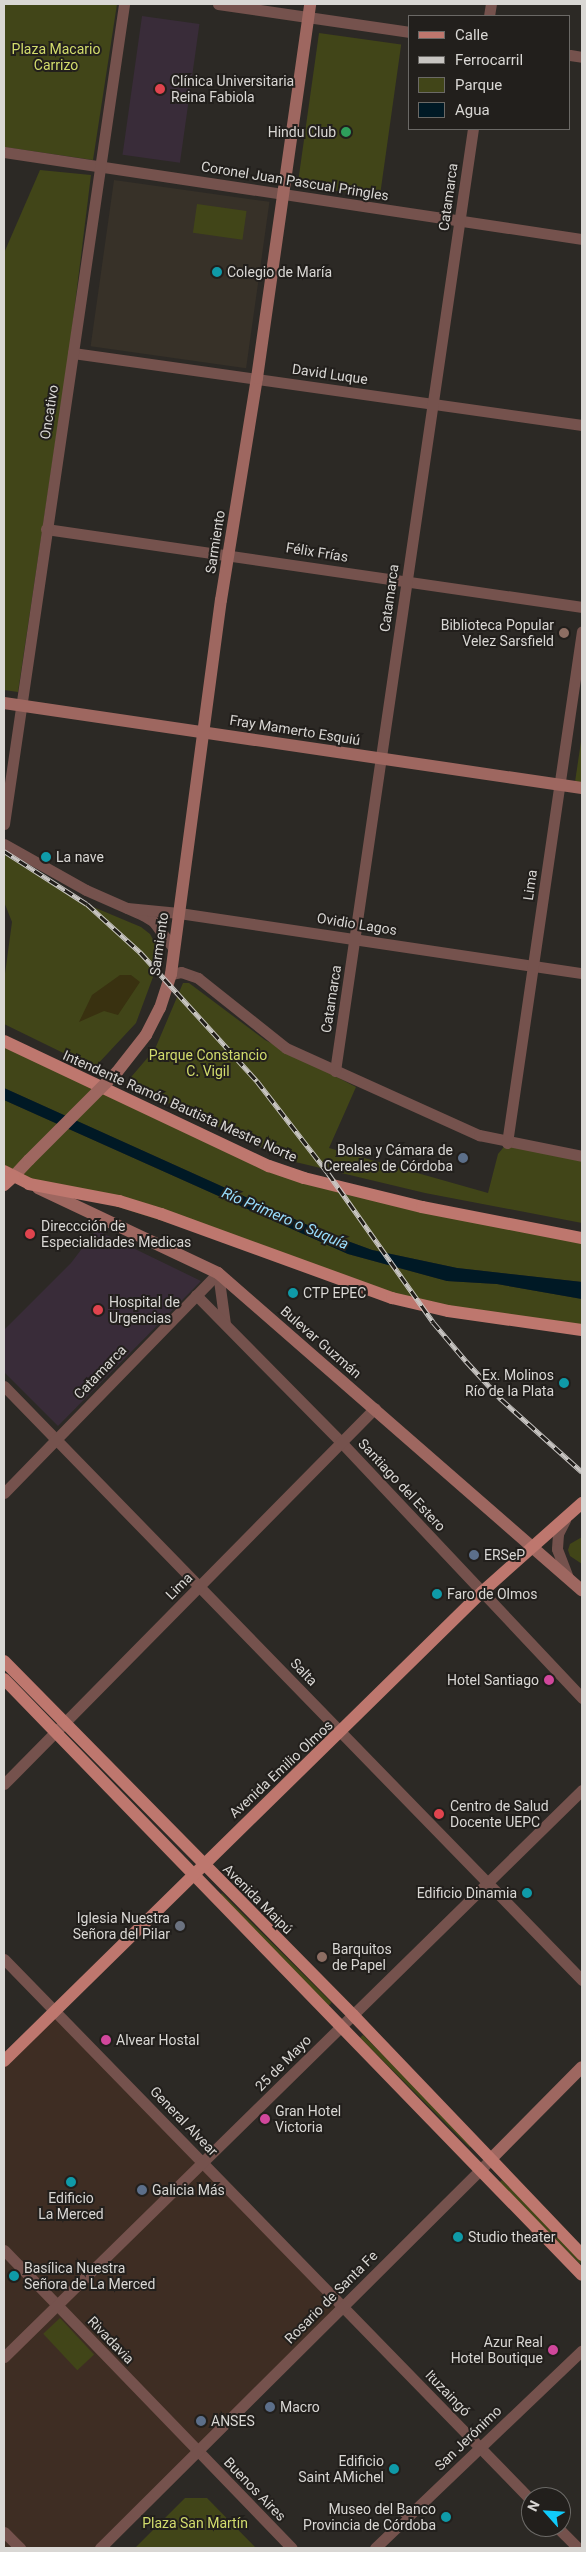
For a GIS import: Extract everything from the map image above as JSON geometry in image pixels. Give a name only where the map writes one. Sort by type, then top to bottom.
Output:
[{"type":"main road","name":"Sarmiento","points":[[9,1174],[29,1160],[117,1072],[146,1035],[160,1008],[170,974],[202,731],[228,554],[257,378],[281,195],[310,4]]},
{"type":"main road","name":"Fray Mamerto Esquiú","points":[[4,702],[582,788]]},
{"type":"main road","name":"Intendente Ramón Bautista Mestre Norte","points":[[4,1041],[269,1166],[304,1178],[422,1207],[582,1238]]},
{"type":"main road","name":"Bulevar Guzmán","points":[[9,1174],[218,1273],[375,1408],[531,1549],[582,1590]]},
{"type":"main road","points":[[4,1185],[9,1174]]},
{"type":"main road","points":[[29,1184],[119,1201],[161,1214],[392,1298],[448,1311],[582,1330]]},
{"type":"main road","name":"Avenida Emilio Olmos","points":[[4,2060],[197,1868],[341,1732],[482,1592],[582,1503]]},
{"type":"main road","name":"Avenida Maipú","points":[[4,1661],[60,1727],[197,1868],[342,2025],[582,2275]]},
{"type":"main road","name":"Avenida Maipú","points":[[4,1679],[60,1727]]},
{"type":"main road","name":"Avenida Maipú","points":[[197,1868],[353,2016],[582,2255]]},
{"type":"main road","name":"Rosario de Santa Fe","points":[[491,2159],[582,2067]]},
{"type":"street","name":"Oncativo","points":[[4,824],[124,4]]},
{"type":"street","points":[[218,4],[408,32]]},
{"type":"street","name":"Catamarca","points":[[335,1071],[473,130]]},
{"type":"street","name":"Coronel Juan Pascual Pringles","points":[[4,152],[582,239]]},
{"type":"street","name":"David Luque","points":[[72,353],[582,425]]},
{"type":"street","name":"Félix Frías","points":[[46,529],[582,607]]},
{"type":"street","name":"Lima","points":[[507,1143],[582,631]]},
{"type":"street","name":"Ovidio Lagos","points":[[4,844],[86,890],[153,921],[174,949]]},
{"type":"street","name":"Ovidio Lagos","points":[[127,908],[179,913],[582,973]]},
{"type":"street","points":[[170,974],[181,972],[198,978],[286,1048],[479,1136],[507,1143],[582,1156]]},
{"type":"street","points":[[218,1273],[225,1324]]},
{"type":"street","name":"Catamarca","points":[[4,1493],[218,1273]]},
{"type":"street","name":"Santiago del Estero","points":[[196,1295],[341,1442],[582,1698]]},
{"type":"street","name":"Salta","points":[[4,1386],[200,1585],[582,1980]]},
{"type":"street","name":"Lima","points":[[4,1784],[375,1408]]},
{"type":"street","points":[[566,1518],[558,1534],[557,1549],[570,1581]]},
{"type":"street","name":"25 de Mayo","points":[[4,2358],[582,1790]]},
{"type":"street","name":"General Alvear","points":[[4,1958],[343,2305]]},
{"type":"street","name":"Rosario de Santa Fe","points":[[100,2548],[491,2159]]},
{"type":"street","name":"Rivadavia","points":[[4,2250],[197,2451]]},
{"type":"street","name":"Ituzaingó","points":[[343,2305],[521,2490]]},
{"type":"street","name":"San Jerónimo","points":[[375,2548],[582,2350]]},
{"type":"street","name":"Buenos Aires","points":[[197,2451],[292,2548]]},
{"type":"street","points":[[4,2532],[20,2548]]},
{"type":"street","points":[[567,2537],[578,2548]]},
{"type":"shaded area","name":"Clínica Universitaria Reina Fabiola","points":[[142,16],[199,24],[180,163],[123,155]]},
{"type":"shaded area","name":"Colegio de María","points":[[114,180],[269,202],[246,368],[91,346]]},
{"type":"shaded area","name":"Hospital de Urgencias","points":[[96,1230],[201,1281],[58,1426],[4,1372],[4,1330],[71,1263]]},
{"type":"shaded area","points":[[55,2010],[343,2305],[100,2548],[4,2548],[4,2061]]},
{"type":"green space","name":"Plaza Macario Carrizo","points":[[4,4],[117,4],[93,160],[4,147]]},
{"type":"green space","name":"Hindu Club","points":[[319,33],[401,45],[380,197],[298,186]]},
{"type":"green space","points":[[40,170],[91,175],[70,345],[18,692],[4,690],[4,253]]},
{"type":"green space","points":[[197,204],[247,211],[242,240],[193,233]]},
{"type":"green space","points":[[582,735],[582,783],[575,782]]},
{"type":"green space","points":[[4,854],[79,901],[141,927],[150,934],[156,945],[158,957],[153,977],[136,1023],[94,1068],[4,1024],[4,981],[12,922],[4,902]]},
{"type":"green space","name":"Parque Constancio C. Vigil","points":[[183,983],[189,983],[265,1040],[356,1087],[329,1148],[488,1193],[498,1154],[507,1143],[582,1156],[582,1223],[425,1193],[287,1160],[126,1083],[155,1049]]},
{"type":"green space","points":[[4,1041],[269,1166],[582,1238],[582,1282],[457,1268],[372,1250],[323,1232],[4,1088]]},
{"type":"green space","points":[[4,1100],[348,1254],[447,1281],[497,1284],[582,1299],[582,1330],[448,1311],[4,1171]]},
{"type":"green space","points":[[582,1537],[582,1564],[570,1556],[568,1550],[570,1544]]},
{"type":"green space","points":[[222,1893],[332,2003],[329,2005],[219,1896]]},
{"type":"green space","points":[[363,2035],[473,2145],[470,2147],[360,2038]]},
{"type":"green space","points":[[502,2180],[582,2260],[580,2263],[499,2183]]},
{"type":"green space","points":[[60,2318],[94,2355],[77,2370],[43,2334]]},
{"type":"green space","name":"Plaza San Martín","points":[[185,2498],[207,2498],[256,2548],[135,2548]]},
{"type":"sand","points":[[120,975],[131,975],[140,982],[118,1015],[104,1011],[79,1022],[92,995]]},
{"type":"water","name":"Río Primero o Suquía","points":[[4,1088],[323,1232],[372,1250],[457,1268],[582,1282],[582,1299],[497,1284],[447,1281],[348,1254],[4,1100]]},
{"type":"railway","points":[[4,851],[87,904],[140,952],[257,1081],[328,1173],[433,1322],[466,1361],[501,1399],[582,1472]]},
{"type":"place","name":"Clínica Universitaria Reina Fabiola","points":[[160,89]]},
{"type":"place","name":"Hindu Club","points":[[346,132]]},
{"type":"place","name":"Colegio de María","points":[[217,272]]},
{"type":"place","name":"Biblioteca Popular Velez Sarsfield","points":[[564,633]]},
{"type":"place","name":"La nave","points":[[46,857]]},
{"type":"place","name":"Bolsa y Cámara de Cereales de Córdoba","points":[[463,1158]]},
{"type":"place","name":"Direccción de Especialidades Medicas","points":[[30,1234]]},
{"type":"place","name":"CTP EPEC","points":[[293,1293]]},
{"type":"place","name":"Hospital de Urgencias","points":[[98,1310]]},
{"type":"place","name":"Ex. Molinos Río de la Plata","points":[[564,1383]]},
{"type":"place","name":"ERSeP","points":[[474,1555]]},
{"type":"place","name":"Faro de Olmos","points":[[437,1594]]},
{"type":"place","name":"Hotel Santiago","points":[[549,1680]]},
{"type":"place","name":"Centro de Salud Docente UEPC","points":[[439,1814]]},
{"type":"place","name":"Edificio Dinamia","points":[[527,1893]]},
{"type":"place","name":"Iglesia Nuestra Señora del Pilar","points":[[180,1926]]},
{"type":"place","name":"Barquitos de Papel","points":[[322,1957]]},
{"type":"place","name":"Alvear Hostal","points":[[106,2040]]},
{"type":"place","name":"Gran Hotel Victoria","points":[[265,2119]]},
{"type":"place","name":"Edificio La Merced","points":[[71,2182]]},
{"type":"place","name":"Galicia Más","points":[[142,2190]]},
{"type":"place","name":"Studio theater","points":[[458,2237]]},
{"type":"place","name":"Basílica Nuestra Señora de La Merced","points":[[14,2276]]},
{"type":"place","name":"Azur Real Hotel Boutique","points":[[553,2350]]},
{"type":"place","name":"Macro","points":[[270,2407]]},
{"type":"place","name":"ANSES","points":[[201,2421]]},
{"type":"place","name":"Edificio Saint AMichel","points":[[394,2469]]},
{"type":"place","name":"Museo del Banco Provincia de Córdoba","points":[[446,2517]]}]
